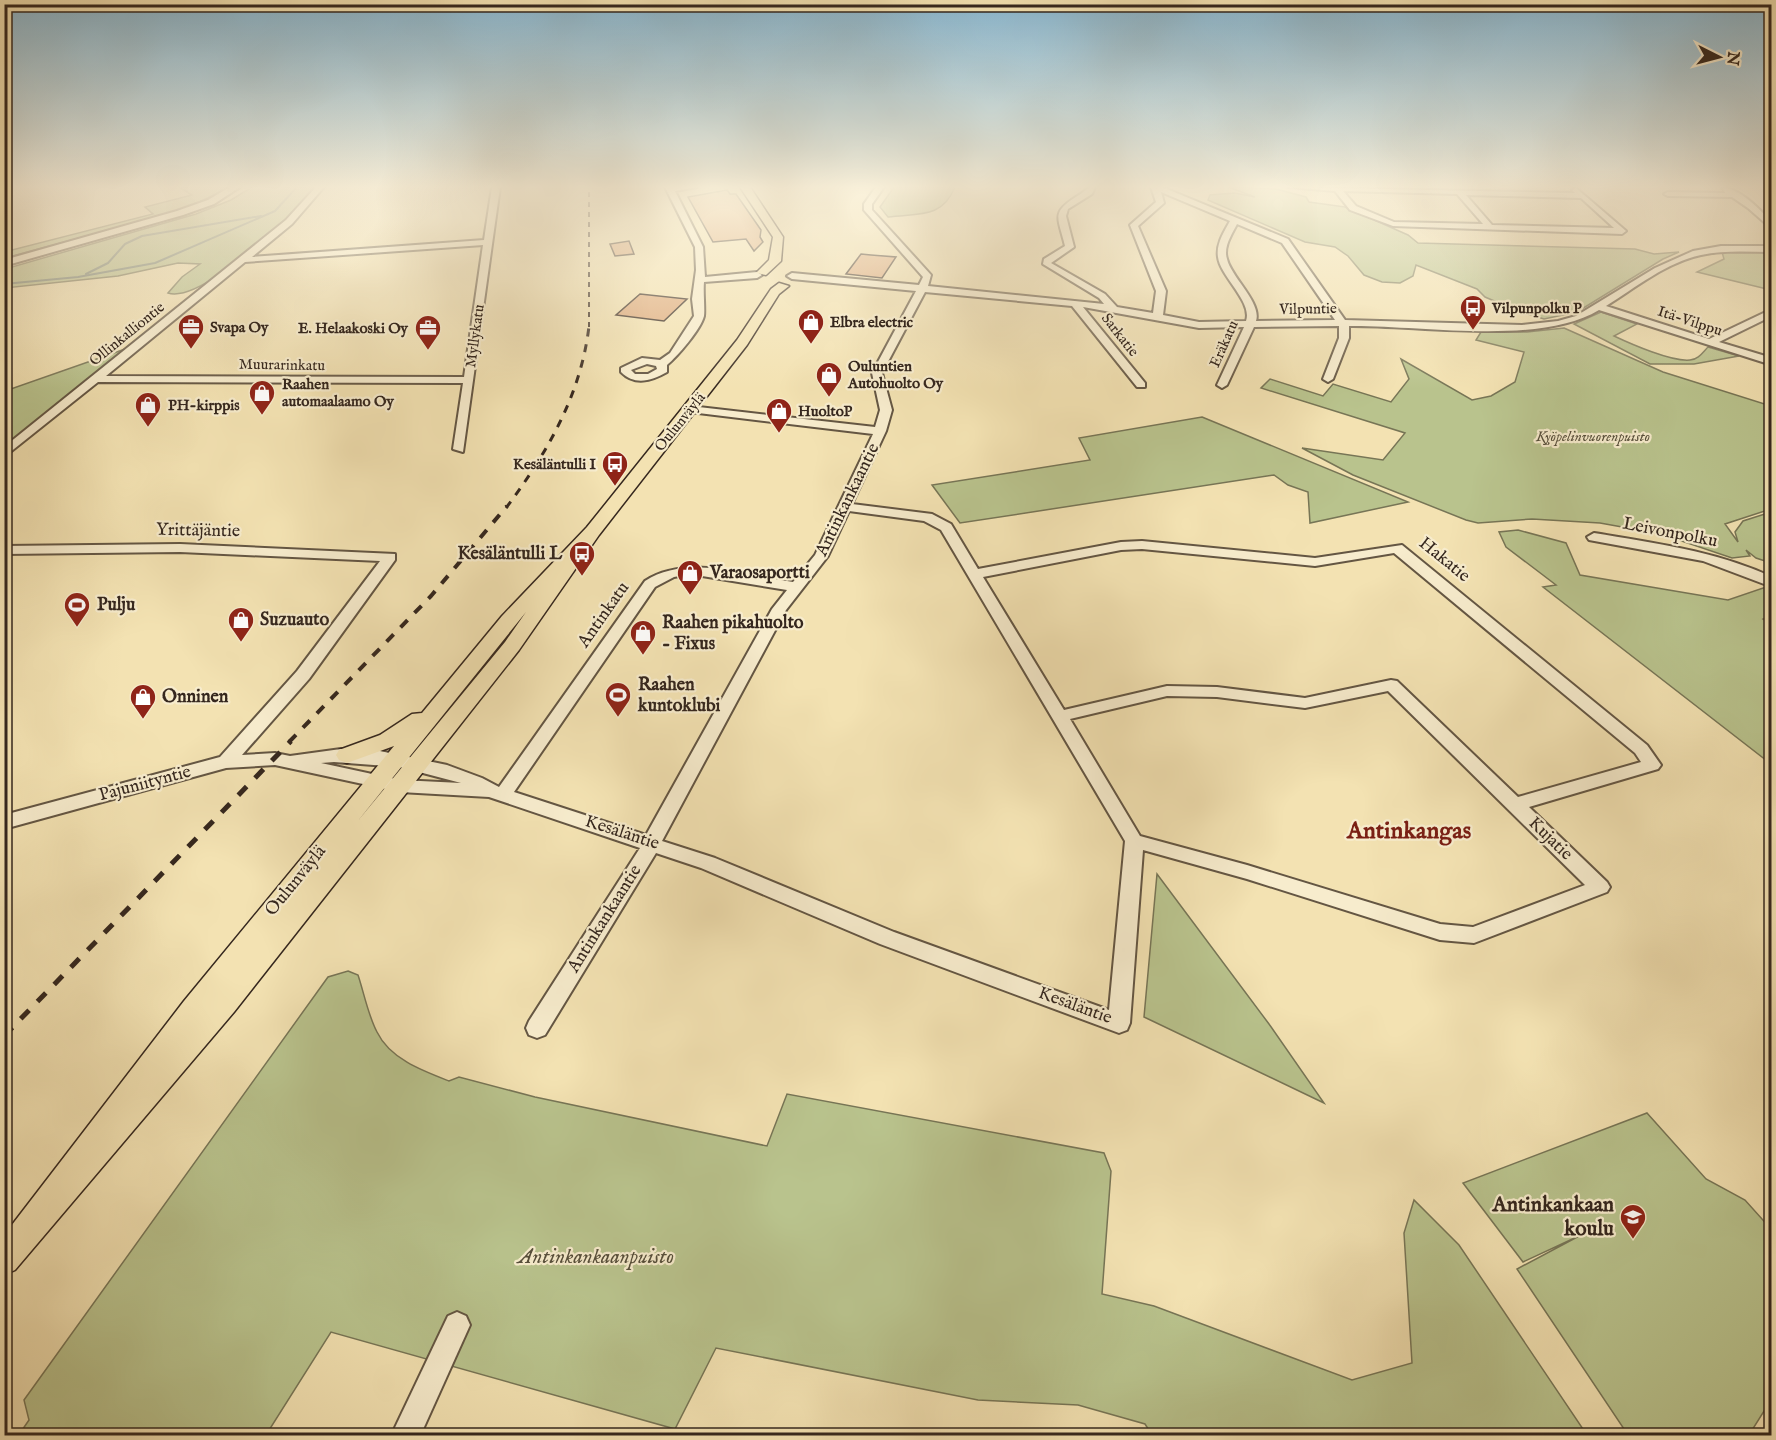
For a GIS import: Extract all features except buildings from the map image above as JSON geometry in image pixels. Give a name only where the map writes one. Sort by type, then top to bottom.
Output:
[{"type":"main road","points":[[757,279],[772,266],[777,254]]},
{"type":"main road","points":[[757,279],[787,280],[777,254]]},
{"type":"main road","points":[[757,279],[763,309]]},
{"type":"main road","name":"Oulunväylä","points":[[405,763],[476,661],[590,534],[742,342],[775,291],[787,280]]},
{"type":"main road","name":"Oulunväylä","points":[[10,1252],[217,1013],[405,763],[519,638],[590,534]]},
{"type":"main road","points":[[347,755],[376,745],[408,727],[476,661]]},
{"type":"street","points":[[4,263],[35,254]]},
{"type":"street","name":"Ollinkalliontie","points":[[4,453],[249,254]]},
{"type":"street","points":[[242,260],[321,254]]},
{"type":"street","name":"Myllykatu","points":[[459,449],[486,254]]},
{"type":"street","points":[[661,364],[674,355],[699,315],[697,304],[701,261],[699,254]]},
{"type":"street","points":[[910,254],[926,271],[928,280],[924,290]]},
{"type":"street","points":[[1058,254],[1047,261],[1047,264],[1102,296],[1113,308]]},
{"type":"street","points":[[1146,254],[1161,291],[1158,316]]},
{"type":"street","name":"Eräkatu","points":[[1222,254],[1225,265],[1252,310],[1253,318],[1248,324],[1222,385]]},
{"type":"street","points":[[1294,254],[1342,323],[1344,338],[1328,379]]},
{"type":"street","name":"Vilpuntie","points":[[787,280],[1113,308],[1199,325],[1342,323],[1522,328],[1571,321],[1599,307],[1658,270],[1693,254]]},
{"type":"street","points":[[700,282],[757,279]]},
{"type":"street","name":"Antinkankaantie","points":[[537,1028],[652,843],[770,624],[821,556],[880,431],[886,410],[877,373],[924,290]]},
{"type":"street","name":"Sarkatie","points":[[1076,304],[1141,385]]},
{"type":"street","name":"Itä-Vilppu","points":[[1599,307],[1772,362]]},
{"type":"street","points":[[1708,343],[1772,312]]},
{"type":"street","name":"Muurarinkatu","points":[[95,379],[469,380]]},
{"type":"street","points":[[690,409],[880,431]]},
{"type":"street","points":[[846,507],[937,520],[946,527],[1134,841]]},
{"type":"street","name":"Leivonpolku","points":[[1594,537],[1694,553],[1746,569],[1772,583]]},
{"type":"street","name":"Hakatie","points":[[975,574],[1121,546],[1142,545],[1315,562],[1397,548],[1641,749],[1652,765],[1515,805]]},
{"type":"street","name":"Yrittäjäntie","points":[[4,550],[180,548],[390,557],[303,675],[226,762]]},
{"type":"street","name":"Antinkatu","points":[[496,793],[650,584],[660,577],[676,571],[690,570],[798,586]]},
{"type":"street","name":"Kujatie","points":[[1060,716],[1167,691],[1216,692],[1305,703],[1391,685],[1600,887],[1474,934],[1440,932],[1134,841]]},
{"type":"street","name":"Pajuniityntie","points":[[288,761],[347,755],[405,763]]},
{"type":"street","name":"Pajuniityntie","points":[[4,822],[226,762],[263,759],[288,761],[389,783]]},
{"type":"street","name":"Kesäläntie","points":[[405,763],[460,774],[476,780],[496,793]]},
{"type":"street","name":"Kesäläntie","points":[[389,783],[496,793],[652,843],[708,863],[887,938],[1119,1023],[1134,841]]},
{"type":"street","points":[[405,1436],[457,1325]]},
{"type":"green space","points":[[4,254],[19,254],[5,258]]},
{"type":"green space","points":[[56,254],[247,254],[215,278],[197,288],[181,293],[168,293],[182,277],[200,264],[178,263],[118,276],[5,288],[5,269]]},
{"type":"green space","points":[[1345,254],[1674,254],[1577,312],[1544,319],[1518,311],[1485,297],[1477,289],[1416,265],[1413,276],[1400,283],[1382,282],[1364,275]]},
{"type":"green space","points":[[1723,254],[1771,254],[1771,290],[1697,272],[1724,259]]},
{"type":"green space","points":[[1601,312],[1637,324],[1614,336],[1641,348],[1682,360],[1695,359],[1708,347],[1739,356],[1694,364],[1650,364],[1574,324]]},
{"type":"green space","name":"Kyöpelinvuorenpuisto","points":[[1564,328],[1663,372],[1771,406],[1771,509],[1725,524],[1738,542],[1735,532],[1743,521],[1771,512],[1771,563],[1756,558],[1746,550],[1750,556],[1732,558],[1661,534],[1600,523],[1532,519],[1478,523],[1466,520],[1353,475],[1302,448],[1383,460],[1405,433],[1261,388],[1270,379],[1323,396],[1333,384],[1391,402],[1409,379],[1401,359],[1472,400],[1491,396],[1515,382],[1524,352],[1476,340],[1481,332],[1527,332]]},
{"type":"green space","points":[[128,348],[5,446],[5,391]]},
{"type":"green space","points":[[1202,417],[1408,502],[1310,523],[1308,492],[1288,485],[1274,475],[960,523],[932,485],[1090,460],[1079,438]]},
{"type":"green space","points":[[1518,530],[1566,543],[1580,575],[1728,600],[1766,587],[1771,589],[1771,615],[1763,619],[1771,624],[1771,764],[1543,587],[1556,585],[1506,547],[1499,532]]},
{"type":"green space","points":[[1157,874],[1269,1024],[1324,1103],[1144,1017]]},
{"type":"green space","name":"Antinkankaanpuisto","points":[[348,971],[358,975],[374,1025],[390,1050],[408,1063],[449,1081],[459,1077],[535,1097],[767,1146],[787,1094],[1104,1153],[1111,1171],[1102,1294],[1154,1306],[1352,1380],[1412,1363],[1404,1233],[1414,1200],[1459,1245],[1587,1435],[1152,1435],[1145,1424],[1078,1405],[978,1400],[716,1348],[675,1429],[331,1332],[266,1435],[18,1436],[29,1420],[24,1400],[328,977]]},
{"type":"green space","name":"Antinkankaan koulu","points":[[1647,1113],[1706,1179],[1745,1200],[1771,1229],[1771,1400],[1749,1435],[1628,1435],[1517,1269],[1581,1235],[1523,1262],[1463,1183]]},
{"type":"waterway","points":[[86,274],[108,263],[116,254]]},
{"type":"waterway","points":[[4,284],[78,277],[155,263],[175,254]]},
{"type":"railway","points":[[589,254],[589,326]]},
{"type":"railway","points":[[506,508],[535,466],[560,422],[578,376],[589,326]]},
{"type":"railway","points":[[289,742],[431,596],[507,506]]},
{"type":"railway","points":[[4,1036],[291,741]]},
{"type":"place","name":"Vilpunpolku P","points":[[1473,331]]},
{"type":"place","name":"Elbra electric","points":[[811,345]]},
{"type":"place","name":"Svapa Oy","points":[[191,350]]},
{"type":"place","name":"E. Helaakoski Oy","points":[[428,351]]},
{"type":"place","name":"Ouluntien Autohuolto Oy","points":[[829,398]]},
{"type":"place","name":"Raahen automaalaamo Oy","points":[[262,416]]},
{"type":"place","name":"PH-kirppis","points":[[148,428]]},
{"type":"place","name":"HuoltoP","points":[[779,434]]},
{"type":"place","name":"Kesäläntulli I","points":[[615,487]]},
{"type":"place","name":"Kesäläntulli L","points":[[582,577]]},
{"type":"place","name":"Varaosaportti","points":[[690,596]]},
{"type":"place","name":"Pulju","points":[[77,628]]},
{"type":"place","name":"Suzuauto","points":[[241,643]]},
{"type":"place","name":"Raahen pikahuolto - Fixus","points":[[643,656]]},
{"type":"place","name":"Raahen kuntoklubi","points":[[618,718]]},
{"type":"place","name":"Onninen","points":[[143,720]]},
{"type":"place","name":"Antinkankaan koulu","points":[[1633,1240]]},
{"type":"district","name":"Antinkangas","points":[[1409,831]]}]
